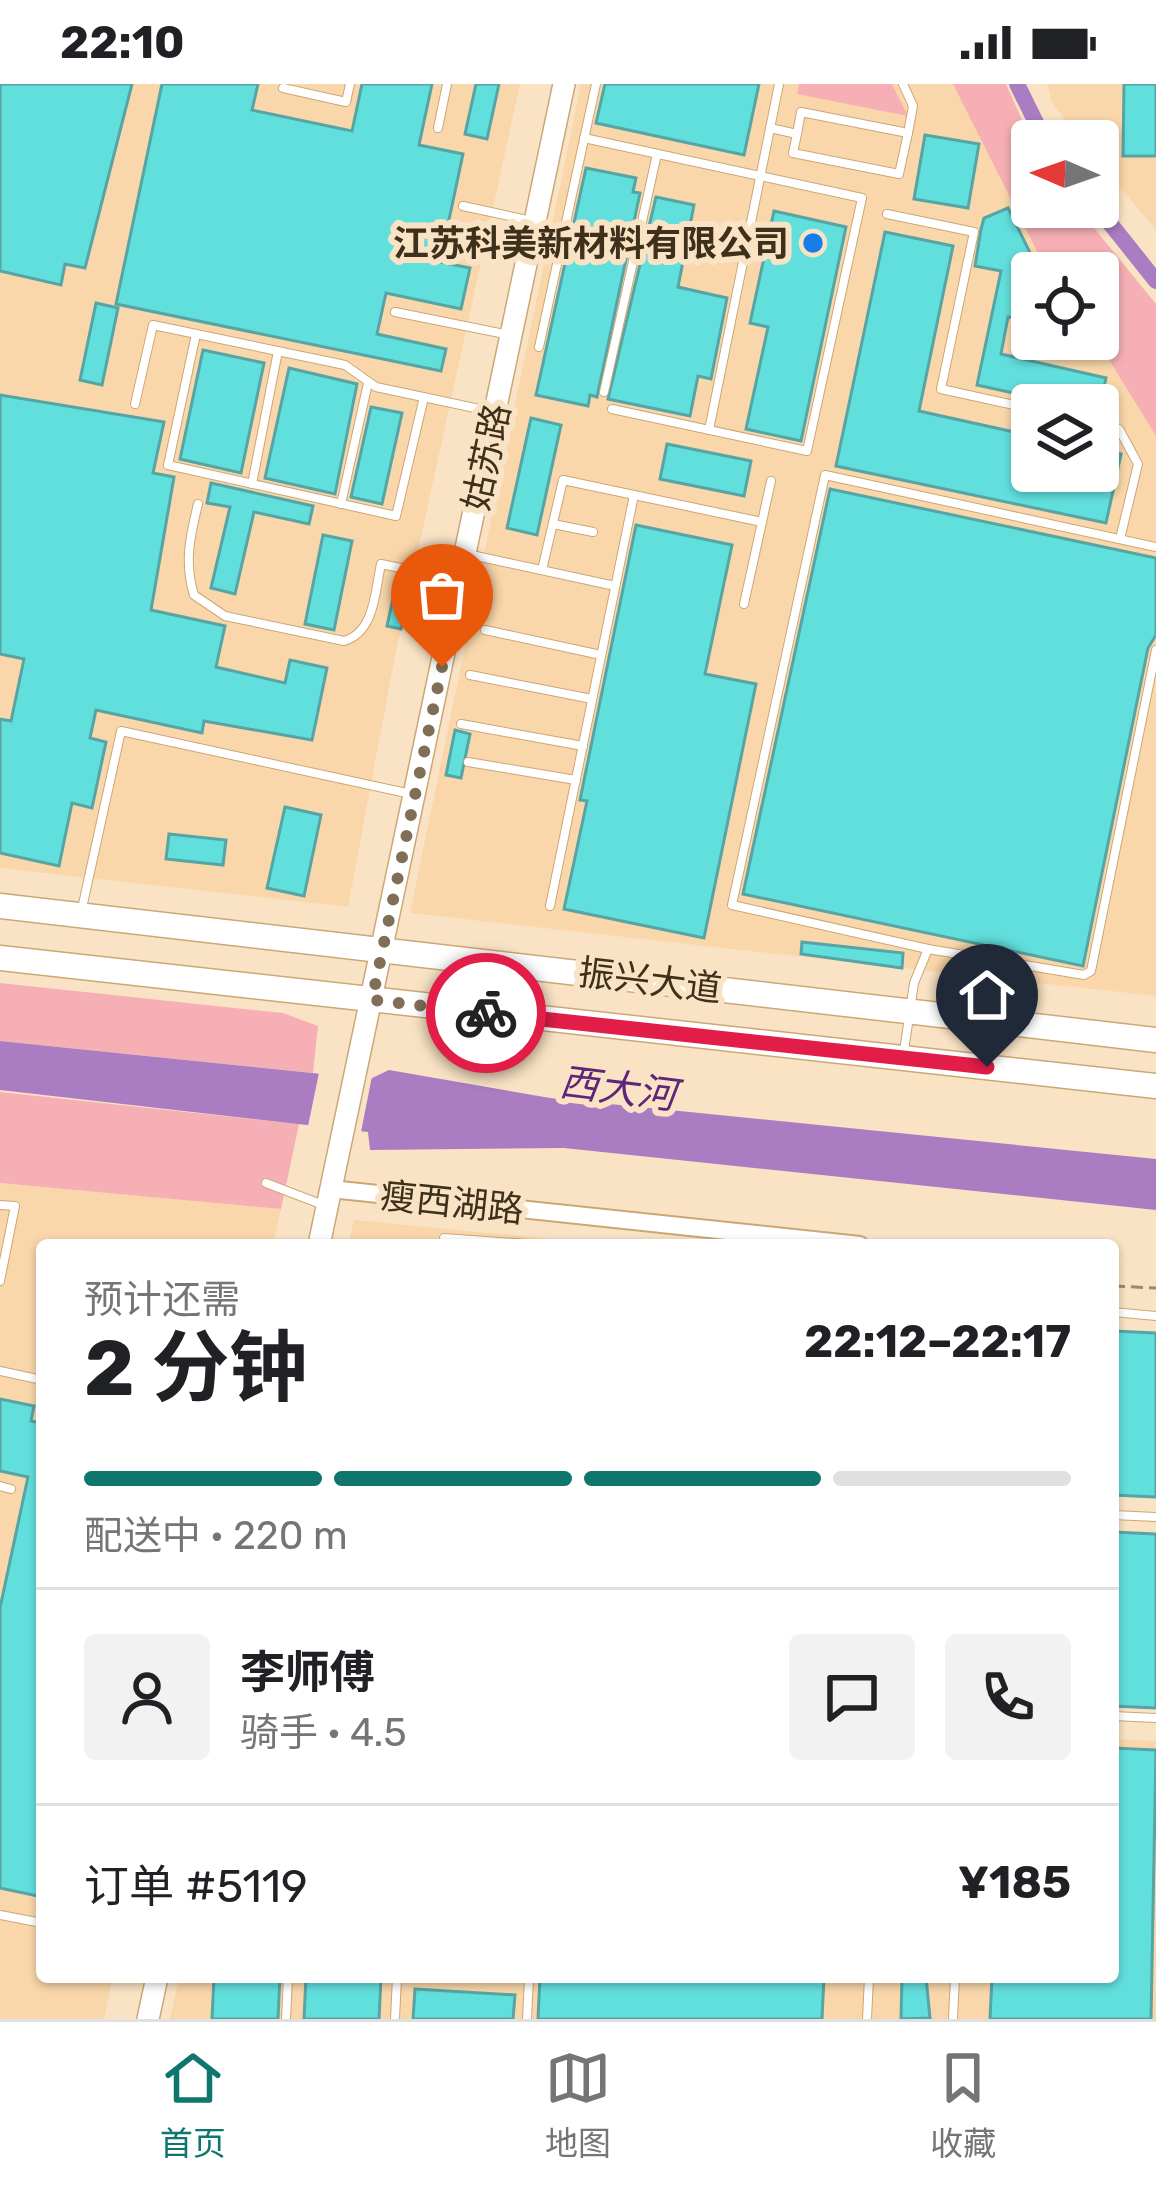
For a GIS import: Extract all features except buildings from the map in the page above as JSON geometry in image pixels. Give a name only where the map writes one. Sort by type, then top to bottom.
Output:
[{"type":"main road","name":"振兴大道","points":[[0,906],[1156,1040]]},
{"type":"main road","name":"振兴大道","points":[[0,958],[1156,1086]]},
{"type":"street","name":"姑苏路","points":[[329,1198],[564,84]]},
{"type":"street","points":[[320,1239],[329,1198]]},
{"type":"street","name":"瘦西湖路","points":[[329,1198],[792,1239]]},
{"type":"street","points":[[148,2019],[156,1983]]},
{"type":"lane","points":[[283,88],[346,102],[350,84]]},
{"type":"lane","points":[[438,128],[447,84]]},
{"type":"lane","points":[[539,347],[596,84]]},
{"type":"lane","points":[[709,430],[778,84]]},
{"type":"lane","points":[[903,84],[914,106],[908,134],[899,174],[793,152],[801,112],[908,134]]},
{"type":"lane","points":[[770,128],[797,134]]},
{"type":"lane","points":[[584,138],[862,198],[807,451],[612,409]]},
{"type":"lane","points":[[604,392],[657,154]]},
{"type":"lane","points":[[464,206],[535,222]]},
{"type":"lane","points":[[886,214],[974,232],[941,388],[1011,404]]},
{"type":"lane","points":[[395,312],[511,335]]},
{"type":"lane","points":[[135,404],[153,326],[345,365],[368,382],[495,412]]},
{"type":"lane","points":[[196,334],[168,466],[396,517],[424,397]]},
{"type":"lane","points":[[251,484],[278,351]]},
{"type":"lane","points":[[341,504],[368,382]]},
{"type":"lane","points":[[1119,429],[1138,464],[1120,539]]},
{"type":"lane","points":[[1156,547],[825,475],[732,905],[1072,977],[1091,971],[1156,650]]},
{"type":"lane","points":[[542,571],[563,479],[762,522]]},
{"type":"lane","points":[[744,604],[771,481]]},
{"type":"lane","points":[[550,906],[634,494]]},
{"type":"lane","points":[[198,504],[187,563],[190,582],[194,596],[225,616],[344,640],[354,638],[369,621],[381,564],[460,581]]},
{"type":"lane","points":[[553,524],[593,532]]},
{"type":"lane","points":[[465,554],[615,586]]},
{"type":"lane","points":[[484,630],[601,655]]},
{"type":"lane","points":[[470,675],[592,699]]},
{"type":"lane","points":[[461,724],[583,746]]},
{"type":"lane","points":[[81,915],[121,731],[415,795]]},
{"type":"lane","points":[[469,762],[576,780]]},
{"type":"lane","points":[[903,1058],[909,1011],[928,949]]},
{"type":"lane","points":[[266,1183],[329,1198]]},
{"type":"lane","points":[[0,1205],[15,1206],[0,1281]]},
{"type":"lane","points":[[1119,1313],[1156,1316]]},
{"type":"lane","points":[[0,1371],[36,1379]]},
{"type":"lane","points":[[1119,1515],[1156,1517]]},
{"type":"lane","points":[[1119,1716],[1156,1718]]},
{"type":"lane","points":[[0,1915],[36,1922]]},
{"type":"lane","points":[[286,2019],[288,1983]]},
{"type":"lane","points":[[395,2019],[397,1983]]},
{"type":"lane","points":[[527,2019],[529,1983]]},
{"type":"lane","points":[[867,2019],[869,1983]]},
{"type":"lane","points":[[953,2019],[955,1983]]},
{"type":"path","points":[[1119,1286],[1156,1288]]},
{"type":"shaded area","points":[[0,84],[520,84],[395,656],[348,907],[0,868]]},
{"type":"shaded area","points":[[581,84],[953,84],[957,88],[1011,198],[1011,228],[1026,228],[1038,252],[1011,252],[1011,360],[1109,360],[1156,436],[1156,996],[410,913]]},
{"type":"shaded area","points":[[799,84],[892,84],[908,116],[797,94]]},
{"type":"shaded area","points":[[953,84],[1006,84],[1022,120],[1011,120],[1011,199]]},
{"type":"shaded area","points":[[1047,84],[1156,84],[1156,230],[1119,186],[1119,120],[1066,120],[1052,102]]},
{"type":"shaded area","points":[[1025,228],[1094,228],[1114,252],[1037,252]]},
{"type":"shaded area","points":[[1119,259],[1156,304],[1156,436],[1109,360],[1119,360]]},
{"type":"shaded area","points":[[0,983],[283,1013],[318,1026],[313,1073],[0,1041]]},
{"type":"shaded area","points":[[0,1041],[370,1079],[389,1070],[550,1098],[1156,1159],[1156,1210],[564,1148],[370,1150],[368,1132],[0,1090]]},
{"type":"shaded area","points":[[0,1092],[299,1124],[281,1209],[0,1183]]},
{"type":"shaded area","points":[[0,1183],[281,1209],[274,1239],[36,1239],[36,1983],[112,1983],[104,2019],[0,2019]]},
{"type":"shaded area","points":[[354,1220],[552,1239],[349,1239]]},
{"type":"shaded area","points":[[1119,1739],[1156,1741],[1156,2019],[170,2019],[178,1983],[1119,1983]]},
{"type":"pier","points":[[320,1068],[373,1071],[360,1137],[307,1131]]},
{"type":"waterway","points":[[1017,84],[1035,120]]},
{"type":"waterway","points":[[1114,228],[1156,281]]},
{"type":"way so far","points":[[442,667],[372,1000],[486,1013]]},
{"type":"place","name":"江苏科美新材料有限公司","points":[[813,243]]},
{"type":"route","points":[[486,1013],[987,1067]]},
{"type":"water label","name":"西大河","points":[[618,1088]]}]
